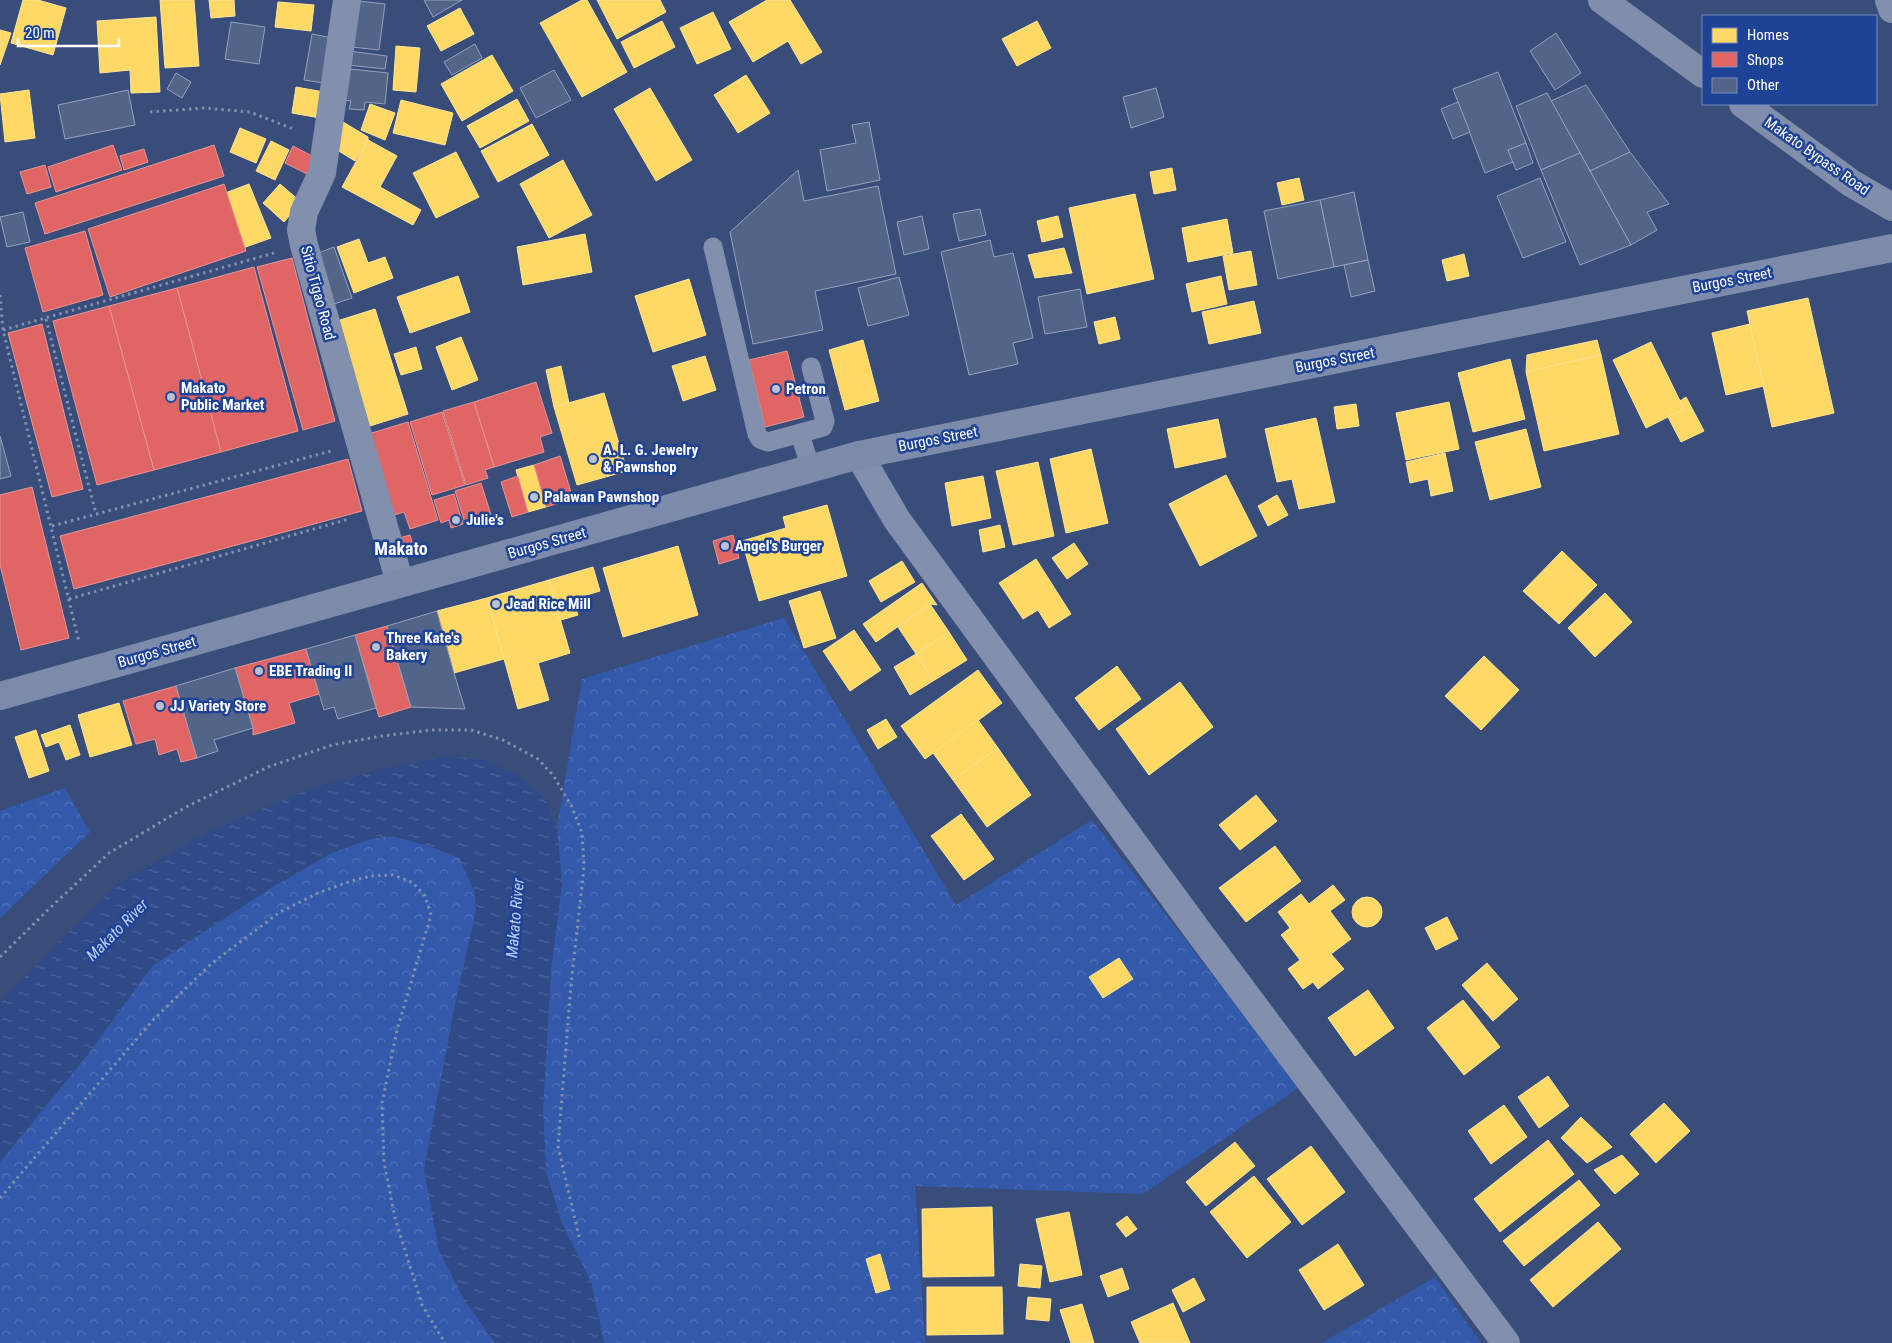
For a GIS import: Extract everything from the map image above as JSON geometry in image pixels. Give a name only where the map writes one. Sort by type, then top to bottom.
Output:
[{"type":"main road","points":[[1602,0],[1702,73]]},
{"type":"main road","name":"Makato Bypass Road","points":[[1744,105],[1851,183],[1892,207]]},
{"type":"main road","name":"Burgos Street","points":[[0,696],[859,455],[1892,248]]},
{"type":"street","name":"Sitio Tigao Road","points":[[347,0],[325,141],[322,173],[304,212],[301,230],[400,583]]},
{"type":"street","points":[[1889,0],[1892,9]]},
{"type":"street","points":[[859,455],[897,520],[1198,931],[1506,1343]]},
{"type":"lane","points":[[713,247],[757,434],[760,439],[768,442],[824,427],[811,367]]},
{"type":"lane","points":[[800,434],[811,469]]},
{"type":"path","points":[[150,112],[204,108],[250,112],[325,141]]},
{"type":"path","points":[[3,330],[304,245]]},
{"type":"path","points":[[0,295],[3,330],[81,647]]},
{"type":"path","points":[[46,319],[96,514]]},
{"type":"path","points":[[52,526],[360,444]]},
{"type":"path","points":[[69,599],[379,510]]},
{"type":"path","points":[[0,957],[50,907],[109,853],[186,807],[268,767],[332,745],[431,730],[471,730],[503,740],[538,759],[553,776],[572,807],[582,834],[584,867],[571,986],[558,1146],[580,1241]]},
{"type":"path","points":[[0,1198],[153,1020],[212,963],[280,912],[318,893],[371,876],[393,875],[412,882],[425,896],[431,915],[397,1030],[382,1103],[384,1162],[395,1218],[422,1305],[445,1343]]},
{"type":"green space","points":[[784,618],[956,905],[1092,820],[1300,1087],[1143,1194],[915,1186],[925,1343],[604,1343],[591,1282],[561,1221],[546,1172],[543,1108],[551,969],[562,884],[557,828],[582,679]]},
{"type":"green space","points":[[65,788],[90,832],[0,918],[0,811]]},
{"type":"green space","points":[[391,836],[427,845],[459,858],[475,892],[476,911],[455,1005],[424,1170],[441,1255],[464,1299],[495,1343],[0,1343],[0,1162],[87,1056],[152,966],[274,886],[334,852],[371,839]]},
{"type":"green space","points":[[1435,1277],[1481,1343],[1322,1343]]},
{"type":"water","name":"Makato River","points":[[450,756],[489,761],[522,777],[544,798],[557,828],[562,884],[551,970],[543,1108],[546,1172],[561,1221],[591,1282],[604,1343],[495,1343],[464,1299],[439,1251],[424,1170],[455,1005],[476,911],[475,892],[459,858],[427,845],[391,836],[371,839],[333,852],[274,886],[152,966],[91,1050],[0,1162],[0,1002],[117,884],[208,832],[309,789],[386,768]]},
{"type":"building: Homes","points":[[23,0],[38,0],[66,8],[53,55],[11,43]]},
{"type":"building: Homes","points":[[160,0],[194,0],[199,66],[165,68]]},
{"type":"building: Homes","points":[[209,0],[234,0],[235,16],[211,18]]},
{"type":"building: Homes","points":[[582,0],[587,0],[627,72],[582,97],[540,23]]},
{"type":"building: Homes","points":[[597,0],[660,0],[666,12],[617,39]]},
{"type":"building: Homes","points":[[767,0],[790,0],[822,52],[801,64],[788,41],[753,62],[729,22]]},
{"type":"building: Homes","points":[[278,2],[314,5],[311,31],[275,27]]},
{"type":"building: Homes","points":[[460,8],[474,34],[441,51],[427,26]]},
{"type":"building: Homes","points":[[713,12],[731,49],[697,64],[680,28]]},
{"type":"building: Homes","points":[[156,17],[160,92],[131,93],[130,70],[100,73],[97,21]]},
{"type":"building: Homes","points":[[662,21],[675,47],[634,68],[621,42]]},
{"type":"building: Homes","points":[[1037,21],[1051,48],[1017,66],[1002,39]]},
{"type":"building: Homes","points":[[0,30],[11,33],[0,65]]},
{"type":"building: Homes","points":[[396,46],[420,48],[416,92],[393,90]]},
{"type":"building: Homes","points":[[492,55],[513,91],[462,121],[441,84]]},
{"type":"building: Homes","points":[[746,75],[770,113],[738,133],[714,95]]},
{"type":"building: Homes","points":[[296,87],[324,92],[320,118],[292,113]]},
{"type":"building: Homes","points":[[650,88],[692,160],[656,181],[614,109]]},
{"type":"building: Homes","points":[[29,90],[35,138],[5,142],[0,94]]},
{"type":"building: Homes","points":[[517,99],[529,121],[480,148],[467,126]]},
{"type":"building: Homes","points":[[401,100],[453,113],[445,145],[393,133]]},
{"type":"building: Homes","points":[[370,104],[395,113],[385,140],[361,130]]},
{"type":"building: Homes","points":[[343,122],[368,137],[355,161],[329,145]]},
{"type":"building: Homes","points":[[532,124],[549,155],[498,182],[481,151]]},
{"type":"building: Homes","points":[[240,128],[266,139],[256,163],[230,152]]},
{"type":"building: Homes","points":[[368,140],[397,156],[380,187],[421,210],[413,225],[342,187]]},
{"type":"building: Homes","points":[[271,141],[289,150],[275,180],[256,171]]},
{"type":"building: Homes","points":[[456,152],[479,197],[436,218],[413,173]]},
{"type":"building: Homes","points":[[563,160],[592,215],[549,238],[520,184]]},
{"type":"building: Homes","points":[[1172,168],[1176,190],[1154,194],[1150,172]]},
{"type":"building: Homes","points":[[1299,178],[1304,200],[1282,205],[1277,183]]},
{"type":"building: Homes","points":[[249,184],[271,238],[240,249],[220,195]]},
{"type":"building: Homes","points":[[280,184],[301,202],[284,222],[263,203]]},
{"type":"building: Homes","points":[[1135,194],[1154,279],[1087,294],[1069,208]]},
{"type":"building: Homes","points":[[1058,216],[1063,237],[1042,242],[1037,221]]},
{"type":"building: Homes","points":[[1227,219],[1233,253],[1188,262],[1182,228]]},
{"type":"building: Homes","points":[[585,234],[592,272],[523,285],[517,247]]},
{"type":"building: Homes","points":[[359,239],[368,263],[385,257],[393,278],[354,293],[337,247]]},
{"type":"building: Homes","points":[[1064,248],[1072,273],[1035,278],[1028,255]]},
{"type":"building: Homes","points":[[1251,251],[1257,285],[1229,290],[1223,256]]},
{"type":"building: Homes","points":[[1464,254],[1469,276],[1447,281],[1442,260]]},
{"type":"building: Homes","points":[[458,276],[470,312],[410,333],[397,297]]},
{"type":"building: Homes","points":[[1221,276],[1227,304],[1192,312],[1186,284]]},
{"type":"building: Homes","points":[[689,279],[706,335],[653,352],[635,296]]},
{"type":"building: Homes","points":[[1808,298],[1834,413],[1772,427],[1747,311]]},
{"type":"building: Homes","points":[[1254,301],[1261,333],[1209,344],[1202,312]]},
{"type":"building: Homes","points":[[375,309],[408,414],[370,426],[337,321]]},
{"type":"building: Homes","points":[[1115,317],[1120,339],[1099,344],[1094,322]]},
{"type":"building: Homes","points":[[1750,324],[1764,386],[1726,395],[1712,333]]},
{"type":"building: Homes","points":[[461,337],[478,380],[452,390],[436,347]]},
{"type":"building: Homes","points":[[863,340],[879,401],[845,410],[829,350]]},
{"type":"building: Homes","points":[[1597,340],[1601,355],[1526,372],[1527,355]]},
{"type":"building: Homes","points":[[1651,342],[1684,409],[1646,428],[1613,360]]},
{"type":"building: Homes","points":[[416,347],[422,369],[401,375],[394,354]]},
{"type":"building: Homes","points":[[1601,355],[1619,434],[1544,451],[1526,372]]},
{"type":"building: Homes","points":[[705,356],[716,390],[683,401],[672,366]]},
{"type":"building: Homes","points":[[1510,359],[1525,419],[1473,432],[1458,373]]},
{"type":"building: Homes","points":[[561,366],[569,403],[554,407],[546,370]]},
{"type":"building: Homes","points":[[604,393],[627,471],[577,485],[554,407]]},
{"type":"building: Homes","points":[[1686,397],[1704,431],[1681,442],[1668,417],[1684,409],[1680,401]]},
{"type":"building: Homes","points":[[1449,402],[1459,449],[1406,460],[1396,413]]},
{"type":"building: Homes","points":[[1356,404],[1359,426],[1337,429],[1334,407]]},
{"type":"building: Homes","points":[[1316,418],[1335,502],[1299,509],[1292,479],[1277,482],[1265,429]]},
{"type":"building: Homes","points":[[1218,419],[1226,457],[1175,468],[1167,429]]},
{"type":"building: Homes","points":[[1526,429],[1541,487],[1490,500],[1475,442]]},
{"type":"building: Homes","points":[[1091,449],[1108,523],[1066,533],[1050,459]]},
{"type":"building: Homes","points":[[1445,453],[1453,491],[1431,496],[1428,479],[1410,483],[1406,462]]},
{"type":"building: Homes","points":[[1038,462],[1054,536],[1013,545],[996,471]]},
{"type":"building: Homes","points":[[534,465],[546,507],[528,512],[516,470]]},
{"type":"building: Homes","points":[[1226,475],[1257,536],[1200,566],[1169,504]]},
{"type":"building: Homes","points":[[983,476],[991,518],[952,526],[945,483]]},
{"type":"building: Homes","points":[[1277,495],[1288,515],[1268,526],[1258,506]]},
{"type":"building: Homes","points":[[827,505],[847,576],[759,601],[742,541],[786,528],[783,517]]},
{"type":"building: Homes","points":[[1000,525],[1005,547],[983,552],[979,530]]},
{"type":"building: Homes","points":[[1074,543],[1088,564],[1067,579],[1052,558]]},
{"type":"building: Homes","points":[[678,546],[698,615],[623,637],[603,568]]},
{"type":"building: Homes","points":[[1562,551],[1597,585],[1559,624],[1523,591]]},
{"type":"building: Homes","points":[[1036,559],[1071,614],[1049,628],[1038,610],[1023,619],[999,583]]},
{"type":"building: Homes","points":[[902,561],[915,582],[881,602],[869,581]]},
{"type":"building: Homes","points":[[593,567],[600,591],[573,599],[578,615],[561,620],[549,580]]},
{"type":"building: Homes","points":[[549,580],[570,653],[538,663],[549,700],[518,709],[487,598]]},
{"type":"building: Homes","points":[[922,583],[937,605],[930,604],[876,642],[863,624]]},
{"type":"building: Homes","points":[[820,591],[836,638],[804,648],[789,601]]},
{"type":"building: Homes","points":[[1605,593],[1632,622],[1595,657],[1568,628]]},
{"type":"building: Homes","points":[[487,598],[504,659],[454,673],[437,611]]},
{"type":"building: Homes","points":[[930,604],[949,632],[916,654],[898,627]]},
{"type":"building: Homes","points":[[854,630],[881,670],[850,691],[823,651]]},
{"type":"building: Homes","points":[[949,632],[967,660],[933,681],[916,654]]},
{"type":"building: Homes","points":[[916,654],[933,681],[910,695],[894,667]]},
{"type":"building: Homes","points":[[1484,656],[1519,690],[1481,730],[1445,696]]},
{"type":"building: Homes","points":[[1117,666],[1141,699],[1099,730],[1075,698]]},
{"type":"building: Homes","points":[[978,670],[1002,703],[925,759],[901,726]]},
{"type":"building: Homes","points":[[1180,682],[1213,727],[1149,775],[1116,729]]},
{"type":"building: Homes","points":[[119,703],[132,745],[90,757],[78,715]]},
{"type":"building: Homes","points":[[886,719],[897,737],[878,749],[867,730]]},
{"type":"building: Homes","points":[[978,720],[998,748],[953,780],[933,753]]},
{"type":"building: Homes","points":[[70,725],[80,755],[66,760],[59,742],[46,747],[41,735]]},
{"type":"building: Homes","points":[[36,730],[49,771],[29,778],[15,737]]},
{"type":"building: Homes","points":[[998,748],[1031,795],[987,827],[953,780]]},
{"type":"building: Homes","points":[[1256,795],[1277,821],[1240,850],[1219,825]]},
{"type":"building: Homes","points":[[961,814],[994,859],[964,880],[931,836]]},
{"type":"building: Homes","points":[[1275,846],[1301,881],[1246,922],[1219,888]]},
{"type":"building: Homes","points":[[1333,885],[1345,900],[1330,911],[1351,939],[1331,954],[1344,969],[1318,989],[1313,982],[1303,989],[1288,969],[1300,960],[1281,935],[1290,928],[1278,912],[1301,894],[1309,904]]},
{"type":"building: Homes","points":[[1367,897],[1378,901],[1382,912],[1378,923],[1367,927],[1356,923],[1352,912],[1356,901]]},
{"type":"building: Homes","points":[[1447,917],[1458,939],[1436,950],[1425,928]]},
{"type":"building: Homes","points":[[1119,958],[1133,979],[1103,998],[1089,977]]},
{"type":"building: Homes","points":[[1487,963],[1518,999],[1493,1021],[1462,985]]},
{"type":"building: Homes","points":[[1368,990],[1394,1028],[1355,1056],[1328,1018]]},
{"type":"building: Homes","points":[[1463,1000],[1500,1047],[1464,1075],[1427,1028]]},
{"type":"building: Homes","points":[[1548,1076],[1569,1106],[1539,1128],[1518,1097]]},
{"type":"building: Homes","points":[[1664,1103],[1690,1131],[1656,1163],[1630,1134]]},
{"type":"building: Homes","points":[[1504,1105],[1527,1137],[1491,1164],[1468,1131]]},
{"type":"building: Homes","points":[[1581,1117],[1612,1147],[1587,1163],[1561,1138]]},
{"type":"building: Homes","points":[[1548,1140],[1574,1174],[1500,1232],[1474,1199]]},
{"type":"building: Homes","points":[[1235,1142],[1255,1166],[1206,1206],[1186,1182]]},
{"type":"building: Homes","points":[[1311,1146],[1345,1192],[1302,1225],[1267,1179]]},
{"type":"building: Homes","points":[[1622,1155],[1639,1174],[1615,1194],[1594,1170]]},
{"type":"building: Homes","points":[[1254,1176],[1291,1222],[1247,1258],[1210,1212]]},
{"type":"building: Homes","points":[[1579,1180],[1600,1205],[1524,1266],[1503,1241]]},
{"type":"building: Homes","points":[[992,1207],[994,1276],[923,1277],[922,1209]]},
{"type":"building: Homes","points":[[1069,1212],[1082,1275],[1050,1282],[1036,1219]]},
{"type":"building: Homes","points":[[1127,1216],[1137,1229],[1126,1237],[1116,1224]]},
{"type":"building: Homes","points":[[1598,1222],[1621,1249],[1553,1307],[1530,1280]]},
{"type":"building: Homes","points":[[1338,1244],[1364,1285],[1324,1310],[1299,1270]]},
{"type":"building: Homes","points":[[880,1254],[890,1289],[876,1293],[866,1259]]},
{"type":"building: Homes","points":[[1020,1264],[1042,1266],[1040,1288],[1018,1286]]},
{"type":"building: Homes","points":[[1122,1268],[1129,1289],[1108,1297],[1100,1276]]},
{"type":"building: Homes","points":[[1194,1278],[1205,1300],[1183,1312],[1172,1290]]},
{"type":"building: Homes","points":[[927,1287],[1002,1287],[1003,1334],[927,1335]]},
{"type":"building: Homes","points":[[1028,1297],[1051,1299],[1049,1321],[1026,1319]]},
{"type":"building: Homes","points":[[1173,1303],[1190,1343],[1140,1343],[1131,1322]]},
{"type":"building: Homes","points":[[1082,1304],[1094,1343],[1071,1343],[1060,1310]]},
{"type":"building: Shops","points":[[113,145],[122,170],[56,192],[48,167]]},
{"type":"building: Shops","points":[[214,145],[224,176],[45,234],[35,203]]},
{"type":"building: Shops","points":[[293,146],[316,158],[307,174],[285,163]]},
{"type":"building: Shops","points":[[144,149],[148,162],[124,170],[120,156]]},
{"type":"building: Shops","points":[[45,165],[51,187],[27,194],[20,172]]},
{"type":"building: Shops","points":[[224,184],[246,251],[110,297],[88,229]]},
{"type":"building: Shops","points":[[85,231],[103,295],[43,312],[25,248]]},
{"type":"building: Shops","points":[[292,258],[335,421],[303,430],[257,267]]},
{"type":"building: Shops","points":[[254,267],[298,431],[221,452],[177,288]]},
{"type":"building: Shops","points":[[177,288],[221,452],[154,470],[109,306]]},
{"type":"building: Shops","points":[[109,306],[154,470],[97,485],[53,321]]},
{"type":"building: Shops","points":[[42,324],[83,489],[52,497],[8,333]]},
{"type":"building: Shops","name":"Petron","points":[[787,351],[804,417],[765,427],[749,360]]},
{"type":"building: Shops","points":[[536,382],[552,433],[540,437],[544,452],[494,467],[474,402]]},
{"type":"building: Shops","points":[[474,402],[494,467],[485,470],[488,478],[466,485],[443,411]]},
{"type":"building: Shops","points":[[442,412],[465,485],[432,495],[410,422]]},
{"type":"building: Shops","points":[[408,422],[438,520],[410,529],[404,512],[388,517],[362,436]]},
{"type":"building: Shops","points":[[560,456],[573,499],[546,507],[534,465]]},
{"type":"building: Shops","points":[[348,459],[362,511],[74,589],[60,536]]},
{"type":"building: Shops","points":[[518,476],[528,512],[512,517],[501,482]]},
{"type":"building: Shops","points":[[481,483],[491,515],[465,523],[455,491]]},
{"type":"building: Shops","points":[[32,487],[69,638],[21,650],[0,565],[0,495]]},
{"type":"building: Shops","points":[[454,494],[463,524],[451,528],[449,520],[441,523],[434,500]]},
{"type":"building: Shops","points":[[410,535],[414,548],[396,553],[392,540]]},
{"type":"building: Shops","points":[[733,535],[739,558],[719,564],[713,541]]},
{"type":"building: Shops","points":[[387,626],[411,707],[379,717],[355,635]]},
{"type":"building: Shops","points":[[306,649],[319,694],[289,703],[295,723],[253,735],[253,728],[235,668]]},
{"type":"building: Shops","points":[[176,686],[197,758],[181,762],[177,749],[159,755],[155,739],[136,744],[123,701]]},
{"type":"building: Other","points":[[424,0],[462,0],[433,17]]},
{"type":"building: Other","points":[[358,1],[385,4],[379,50],[352,47]]},
{"type":"building: Other","points":[[231,22],[265,27],[259,64],[225,59]]},
{"type":"building: Other","points":[[1556,33],[1581,73],[1555,90],[1530,51]]},
{"type":"building: Other","points":[[312,34],[338,39],[330,84],[304,80]]},
{"type":"building: Other","points":[[475,44],[482,58],[452,75],[444,62]]},
{"type":"building: Other","points":[[349,51],[387,56],[385,69],[347,65]]},
{"type":"building: Other","points":[[341,68],[388,73],[385,104],[365,102],[364,110],[349,109],[351,101],[338,99]]},
{"type":"building: Other","points":[[554,70],[571,100],[536,118],[520,88]]},
{"type":"building: Other","points":[[1498,72],[1526,143],[1508,150],[1513,162],[1485,173],[1453,89]]},
{"type":"building: Other","points":[[176,73],[191,82],[182,98],[167,89]]},
{"type":"building: Other","points":[[1586,85],[1630,152],[1590,171],[1551,101]]},
{"type":"building: Other","points":[[1156,88],[1164,117],[1131,128],[1123,97]]},
{"type":"building: Other","points":[[128,90],[135,125],[65,139],[58,105]]},
{"type":"building: Other","points":[[1547,93],[1580,153],[1541,170],[1516,106]]},
{"type":"building: Other","points":[[1458,102],[1470,132],[1453,139],[1441,109]]},
{"type":"building: Other","points":[[869,122],[880,180],[827,191],[820,150],[856,143],[852,125]]},
{"type":"building: Other","points":[[1526,143],[1533,163],[1516,170],[1508,150]]},
{"type":"building: Other","points":[[1630,152],[1669,204],[1647,212],[1657,230],[1631,245],[1590,171]]},
{"type":"building: Other","points":[[1580,153],[1631,245],[1580,265],[1541,170]]},
{"type":"building: Other","points":[[798,170],[804,201],[878,186],[896,274],[815,291],[823,330],[753,344],[730,232]]},
{"type":"building: Other","points":[[1540,178],[1566,242],[1523,258],[1497,196]]},
{"type":"building: Other","points":[[1354,192],[1368,260],[1334,267],[1320,200]]},
{"type":"building: Other","points":[[1320,200],[1334,267],[1278,279],[1264,211]]},
{"type":"building: Other","points":[[980,209],[986,235],[959,241],[953,214]]},
{"type":"building: Other","points":[[23,212],[30,242],[7,247],[0,217]]},
{"type":"building: Other","points":[[922,216],[929,249],[904,255],[897,222]]},
{"type":"building: Other","points":[[990,240],[994,257],[1013,253],[1033,338],[1013,343],[1018,364],[969,375],[941,252]]},
{"type":"building: Other","points":[[334,247],[352,298],[331,305],[313,255]]},
{"type":"building: Other","points":[[1368,260],[1375,291],[1351,297],[1344,265]]},
{"type":"building: Other","points":[[899,277],[909,315],[868,326],[858,288]]},
{"type":"building: Other","points":[[1080,289],[1087,327],[1045,334],[1038,297]]},
{"type":"building: Other","points":[[0,436],[11,476],[0,479]]},
{"type":"building: Other","points":[[437,611],[465,709],[411,707],[387,626]]},
{"type":"building: Other","points":[[355,635],[376,708],[338,719],[334,707],[324,710],[306,649]]},
{"type":"building: Other","points":[[235,668],[253,728],[214,740],[218,751],[197,758],[176,686]]},
{"type":"place","name":"Petron","points":[[776,389]]},
{"type":"place","name":"Makato Public Market","points":[[171,397]]},
{"type":"place","name":"A. L. G. Jewelry & Pawnshop","points":[[593,459]]},
{"type":"place","name":"Palawan Pawnshop","points":[[534,497]]},
{"type":"place","name":"Julie's","points":[[456,520]]},
{"type":"place","name":"Angel's Burger","points":[[725,546]]},
{"type":"place","name":"Jead Rice Mill","points":[[496,604]]},
{"type":"place","name":"Three Kate's Bakery","points":[[376,647]]},
{"type":"place","name":"EBE Trading II","points":[[259,671]]},
{"type":"place","name":"JJ Variety Store","points":[[160,706]]},
{"type":"district","name":"Makato","points":[[401,548]]}]
